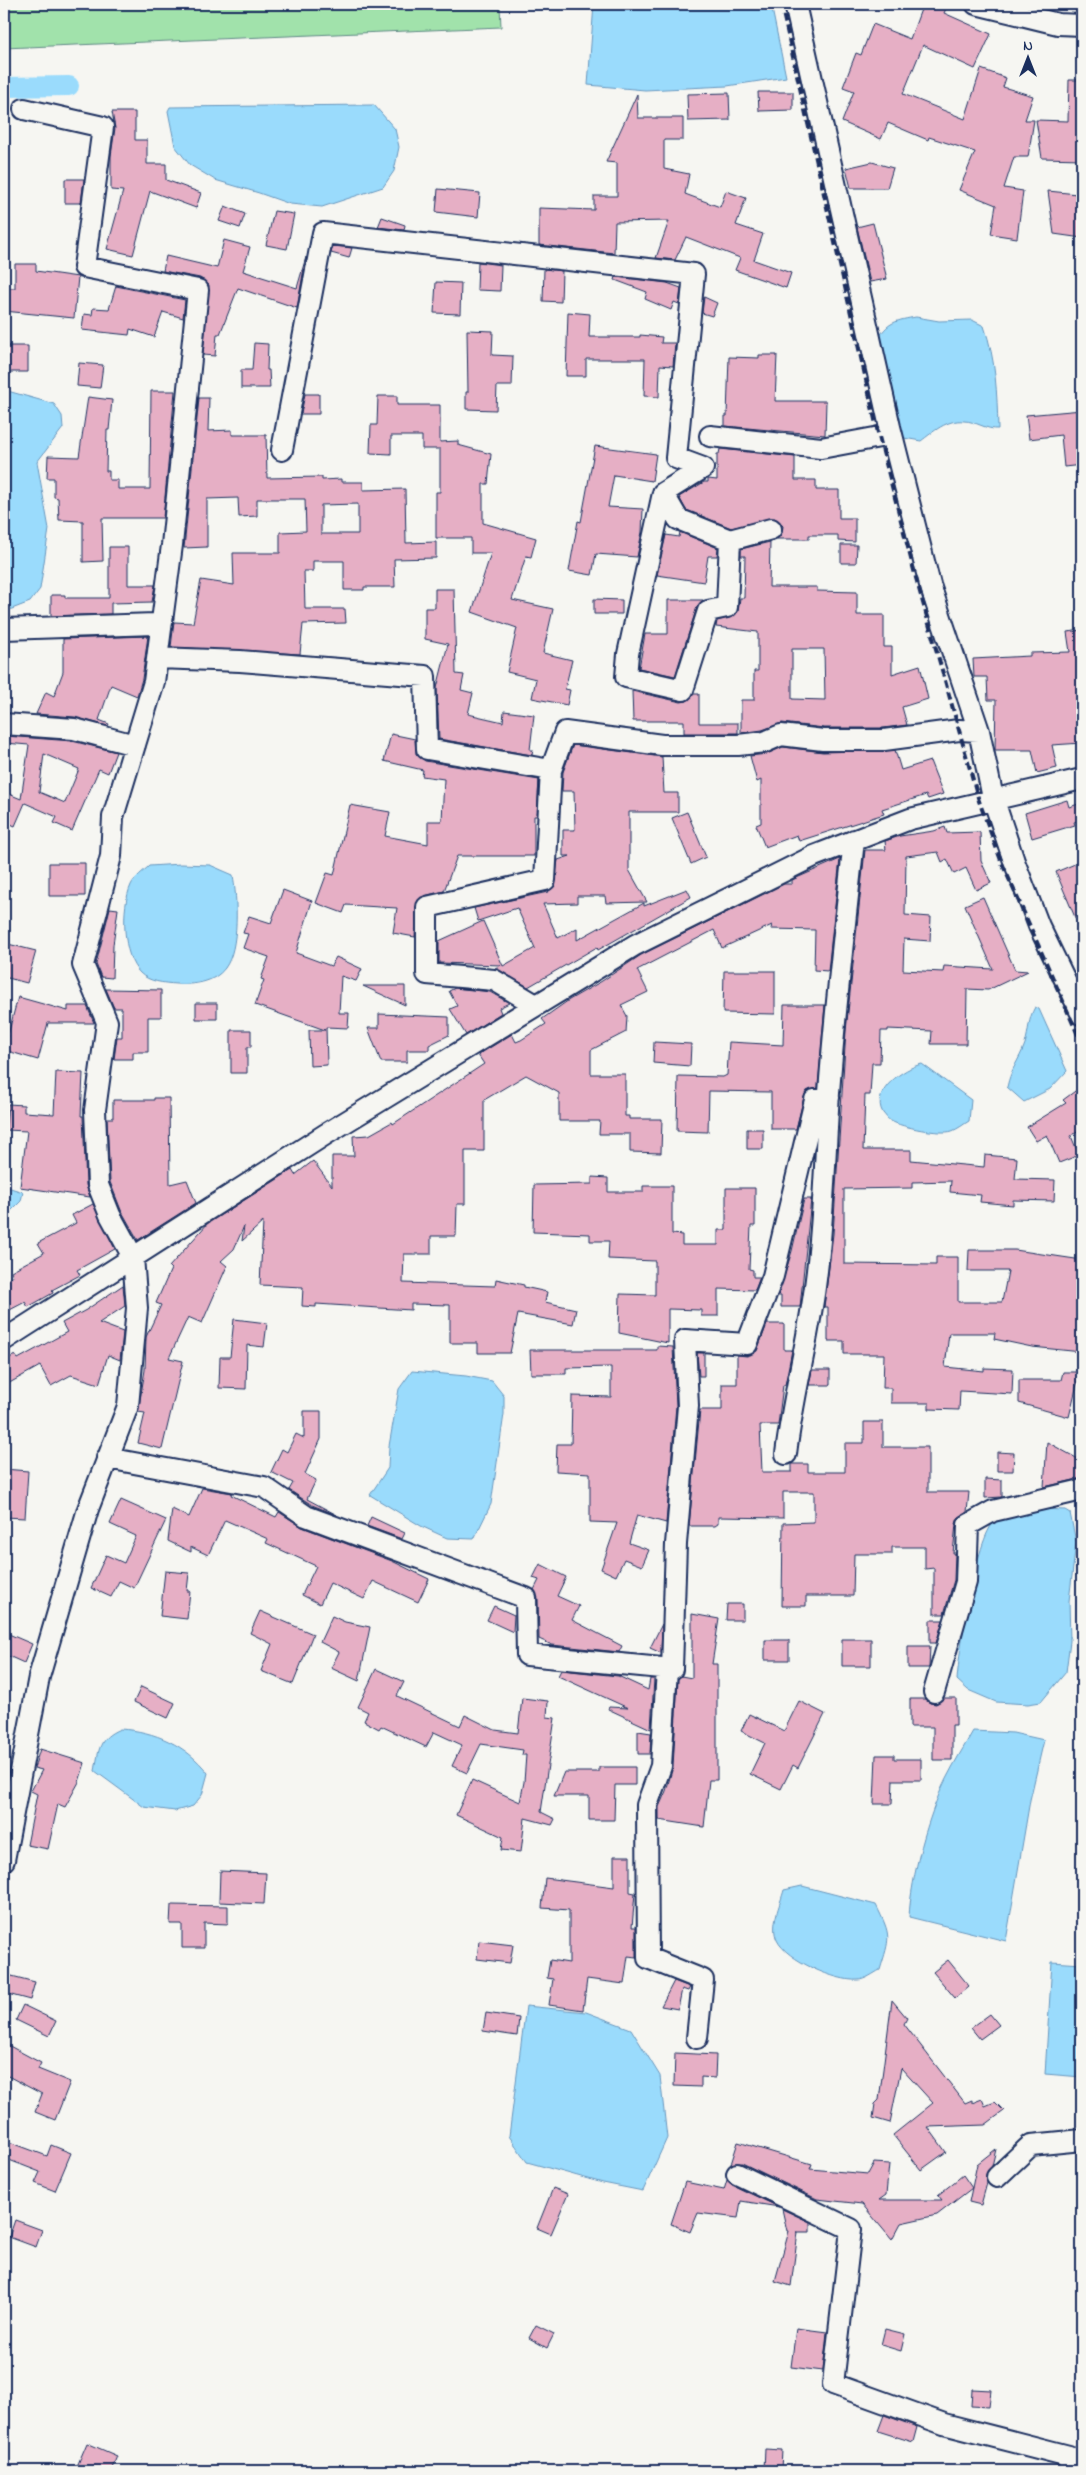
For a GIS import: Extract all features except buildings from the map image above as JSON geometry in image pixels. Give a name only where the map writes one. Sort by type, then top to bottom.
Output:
[{"type":"street","points":[[795,4],[890,427],[928,576],[979,731],[994,798],[1014,861],[1039,926],[1082,1015]]},
{"type":"street","points":[[976,4],[1058,24],[1082,25]]},
{"type":"street","points":[[4,1860],[39,1677],[88,1509],[128,1406],[137,1308],[134,1257],[110,1216],[98,1185],[95,1110],[107,1022],[84,965],[111,856],[113,817],[154,682],[172,545],[198,290],[84,267],[103,127],[24,109]]},
{"type":"street","points":[[282,450],[324,234],[694,274],[676,458],[703,468],[663,493],[628,654],[626,676],[684,690],[708,612],[727,607],[730,540]]},
{"type":"street","points":[[710,436],[821,448],[880,437]]},
{"type":"street","points":[[663,493],[678,519],[730,540],[772,528]]},
{"type":"street","points":[[4,629],[155,624]]},
{"type":"street","points":[[158,658],[240,661],[425,676],[427,749],[551,770]]},
{"type":"street","points":[[4,724],[74,729],[135,745]]},
{"type":"street","points":[[536,1005],[494,980],[427,974],[427,907],[545,880],[551,770],[566,732],[662,745],[738,745],[765,742],[781,735],[823,740],[884,740],[959,730],[979,731]]},
{"type":"street","points":[[4,1340],[326,1134],[635,945],[814,856],[910,819],[1082,779]]},
{"type":"street","points":[[786,1454],[790,1417],[816,1280],[825,1199],[829,1098],[854,840]]},
{"type":"street","points":[[107,1458],[264,1487],[306,1516],[526,1598],[527,1655],[672,1669],[676,1544],[688,1406],[685,1340],[747,1344],[773,1276],[815,1100],[829,1098]]},
{"type":"street","points":[[934,1692],[966,1582],[968,1525],[993,1510],[1082,1490]]},
{"type":"street","points":[[667,1669],[661,1766],[646,1805],[648,1958],[703,1980],[697,2038]]},
{"type":"street","points":[[997,2177],[1031,2145],[1082,2140]]},
{"type":"street","points":[[737,2174],[850,2229],[833,2384],[944,2424],[1069,2456],[1070,2471]]},
{"type":"green space","points":[[4,4],[500,4],[501,27],[4,48]]},
{"type":"water","points":[[594,4],[771,4],[786,77],[727,86],[645,90],[588,85]]},
{"type":"water","points":[[374,105],[395,129],[399,147],[394,171],[383,187],[322,207],[290,204],[215,180],[190,165],[175,146],[168,111],[170,107]]},
{"type":"water","points":[[916,317],[939,321],[972,320],[984,326],[993,364],[998,429],[968,421],[958,421],[946,424],[921,441],[904,438],[893,419],[878,340],[885,329],[893,323]]},
{"type":"water","points":[[4,390],[54,404],[62,416],[63,428],[37,462],[49,529],[40,589],[30,602],[4,612]]},
{"type":"water","points":[[210,865],[233,875],[236,896],[235,936],[230,959],[225,968],[215,977],[203,982],[189,984],[152,980],[140,973],[130,955],[125,931],[128,894],[134,880],[149,866]]},
{"type":"water","points":[[1035,1007],[1039,1009],[1067,1071],[1050,1089],[1024,1102],[1007,1087],[1025,1044]]},
{"type":"water","points":[[922,1064],[971,1100],[969,1121],[959,1128],[947,1132],[912,1128],[889,1120],[883,1113],[880,1105],[885,1089],[898,1075]]},
{"type":"water","points":[[4,1186],[23,1192],[21,1201],[4,1218]]},
{"type":"water","points":[[412,1371],[466,1376],[492,1381],[504,1396],[504,1414],[491,1504],[474,1539],[447,1538],[421,1526],[370,1495],[388,1468],[389,1446],[399,1389]]},
{"type":"water","points":[[1039,1509],[1065,1510],[1070,1513],[1076,1542],[1069,1601],[1070,1641],[1066,1672],[1041,1702],[1028,1704],[996,1702],[968,1690],[957,1680],[961,1646],[975,1571],[988,1531],[995,1521],[1010,1514]]},
{"type":"water","points":[[120,1729],[133,1730],[169,1741],[180,1747],[199,1763],[208,1773],[202,1795],[193,1806],[175,1811],[144,1807],[95,1771],[103,1741],[107,1736]]},
{"type":"water","points":[[973,1731],[1013,1733],[1044,1740],[1030,1800],[1006,1941],[909,1917],[910,1901],[921,1846],[933,1810],[946,1779]]},
{"type":"water","points":[[802,1886],[876,1905],[885,1924],[888,1937],[880,1970],[861,1980],[849,1980],[813,1968],[790,1955],[782,1948],[775,1934],[775,1922],[784,1890]]},
{"type":"water","points":[[1052,1962],[1082,1964],[1082,2077],[1045,2074]]},
{"type":"water","points":[[526,2006],[586,2012],[631,2029],[660,2076],[667,2138],[643,2191],[603,2183],[527,2162],[509,2136]]},
{"type":"waterway","points":[[4,87],[69,86]]},
{"type":"railway","points":[[781,4],[878,433],[916,578],[979,801],[1002,863],[1082,1044]]}]
